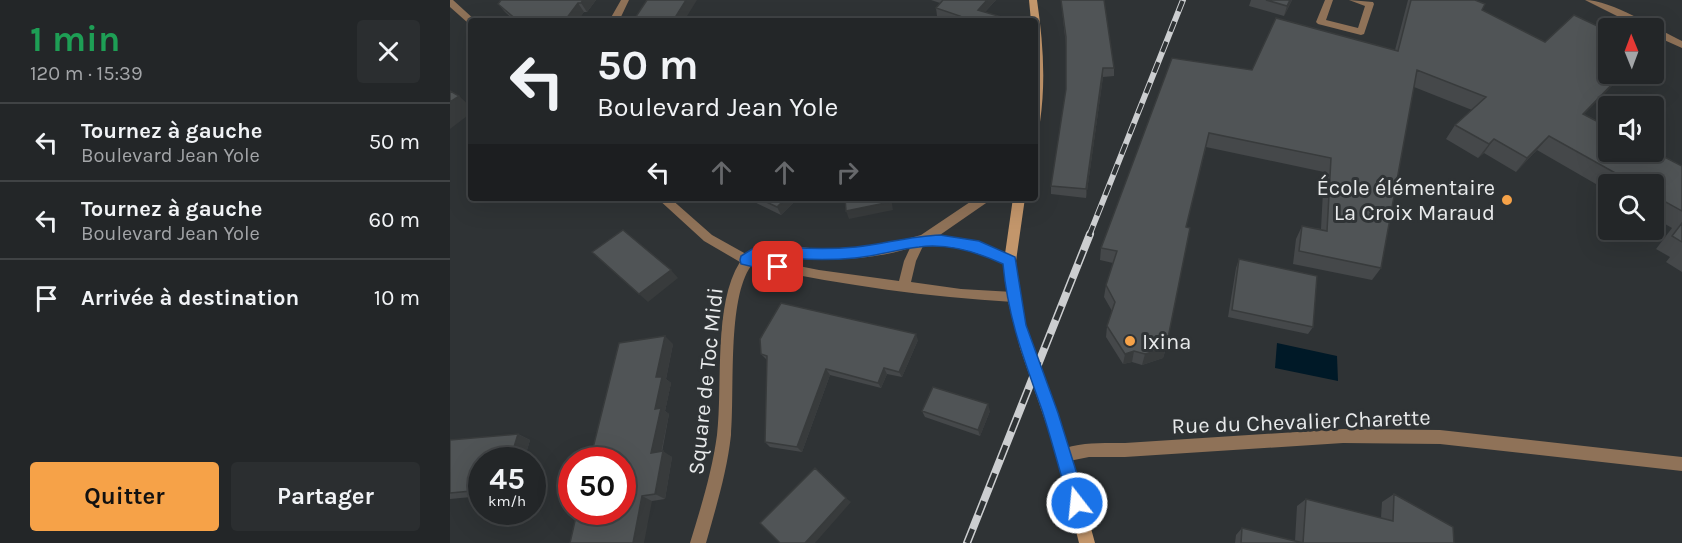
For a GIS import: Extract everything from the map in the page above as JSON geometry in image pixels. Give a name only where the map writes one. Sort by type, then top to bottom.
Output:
[{"type":"main road","points":[[1033,0],[1035,18]]},
{"type":"main road","points":[[1038,42],[1041,87],[1038,104]]},
{"type":"main road","points":[[1018,201],[1011,237],[1013,297],[1026,348],[1064,455],[1087,543]]},
{"type":"street","points":[[616,18],[625,0]]},
{"type":"street","points":[[1329,0],[1321,22],[1361,32],[1370,4],[1353,0]]},
{"type":"street","points":[[1590,0],[1627,18]]},
{"type":"street","points":[[450,2],[468,18]]},
{"type":"street","points":[[1664,36],[1682,45]]},
{"type":"street","points":[[666,201],[708,238],[746,260],[819,275],[988,297],[1013,297]]},
{"type":"street","points":[[904,286],[910,261],[919,241],[980,201]]},
{"type":"street","points":[[746,260],[762,248],[789,254],[820,255],[884,249],[919,241],[959,242],[979,247],[1010,261]]},
{"type":"street","name":"Square de Toc Midi","points":[[698,543],[719,470],[724,433],[730,309],[746,260]]},
{"type":"street","name":"Rue du Chevalier Charette","points":[[1064,455],[1089,450],[1125,450],[1343,436],[1440,437],[1682,464]]},
{"type":"water","points":[[1277,343],[1337,356],[1338,381],[1275,368]]},
{"type":"building","points":[[501,0],[583,0],[567,18],[514,18],[498,4]]},
{"type":"building","points":[[647,0],[686,0],[675,18],[635,18]]},
{"type":"building","points":[[943,0],[987,0],[978,10],[1005,18],[958,18],[960,16],[936,8]]},
{"type":"building","points":[[1061,0],[1104,0],[1114,68],[1103,68],[1086,189],[1051,186],[1066,89],[1066,37]]},
{"type":"building","points":[[1266,0],[1290,0],[1287,6]]},
{"type":"building","points":[[1411,0],[1475,0],[1485,4],[1482,10],[1545,42],[1574,15],[1598,26],[1598,84],[1612,84],[1598,96],[1583,114],[1598,122],[1598,162],[1664,162],[1664,157],[1682,166],[1682,211],[1664,201],[1664,174],[1617,174],[1549,136],[1527,158],[1494,139],[1489,144],[1455,125],[1486,97],[1417,70],[1381,268],[1299,251],[1302,226],[1327,231],[1331,158],[1209,133],[1186,227],[1190,228],[1166,348],[1145,354],[1134,351],[1125,354],[1107,326],[1115,302],[1106,285],[1117,251],[1101,248],[1172,58],[1252,70],[1276,18],[1398,51]]},
{"type":"building","points":[[450,91],[459,96],[450,102]]},
{"type":"building","points":[[764,201],[783,201],[777,207]]},
{"type":"building","points":[[845,201],[890,201],[890,202],[846,211]]},
{"type":"building","points":[[1682,223],[1682,242],[1672,236]]},
{"type":"building","points":[[623,230],[671,270],[639,294],[592,252]]},
{"type":"building","points":[[1239,259],[1317,276],[1313,327],[1232,310]]},
{"type":"building","points":[[781,303],[916,334],[899,372],[884,368],[878,383],[826,369],[797,447],[765,442],[767,356],[761,354],[760,339]]},
{"type":"building","points":[[665,336],[656,377],[662,377],[655,409],[661,408],[651,453],[663,451],[655,494],[642,496],[633,543],[570,543],[574,525],[636,525],[636,447],[593,447],[619,343]]},
{"type":"building","points":[[933,387],[988,404],[978,430],[922,411]]},
{"type":"building","points":[[518,434],[514,447],[468,447],[468,491],[450,493],[450,440]]},
{"type":"building","points":[[815,468],[846,498],[805,543],[780,543],[760,523]]},
{"type":"building","points":[[1394,494],[1453,527],[1454,543],[1303,543],[1306,499],[1393,521]]},
{"type":"building","points":[[1242,528],[1303,543],[1241,543]]},
{"type":"railway","points":[[1089,236],[1183,0]]},
{"type":"railway","points":[[967,543],[1090,234]]},
{"type":"place","name":"École élémentaire La Croix Maraud","points":[[1507,200]]},
{"type":"place","name":"Ixina","points":[[1130,341]]},
{"type":"route","points":[[778,267],[746,260],[762,248],[789,254],[820,255],[884,249],[919,241],[940,241],[959,242],[979,247],[1010,261],[1013,297],[1019,325],[1064,455],[1077,503]]}]
